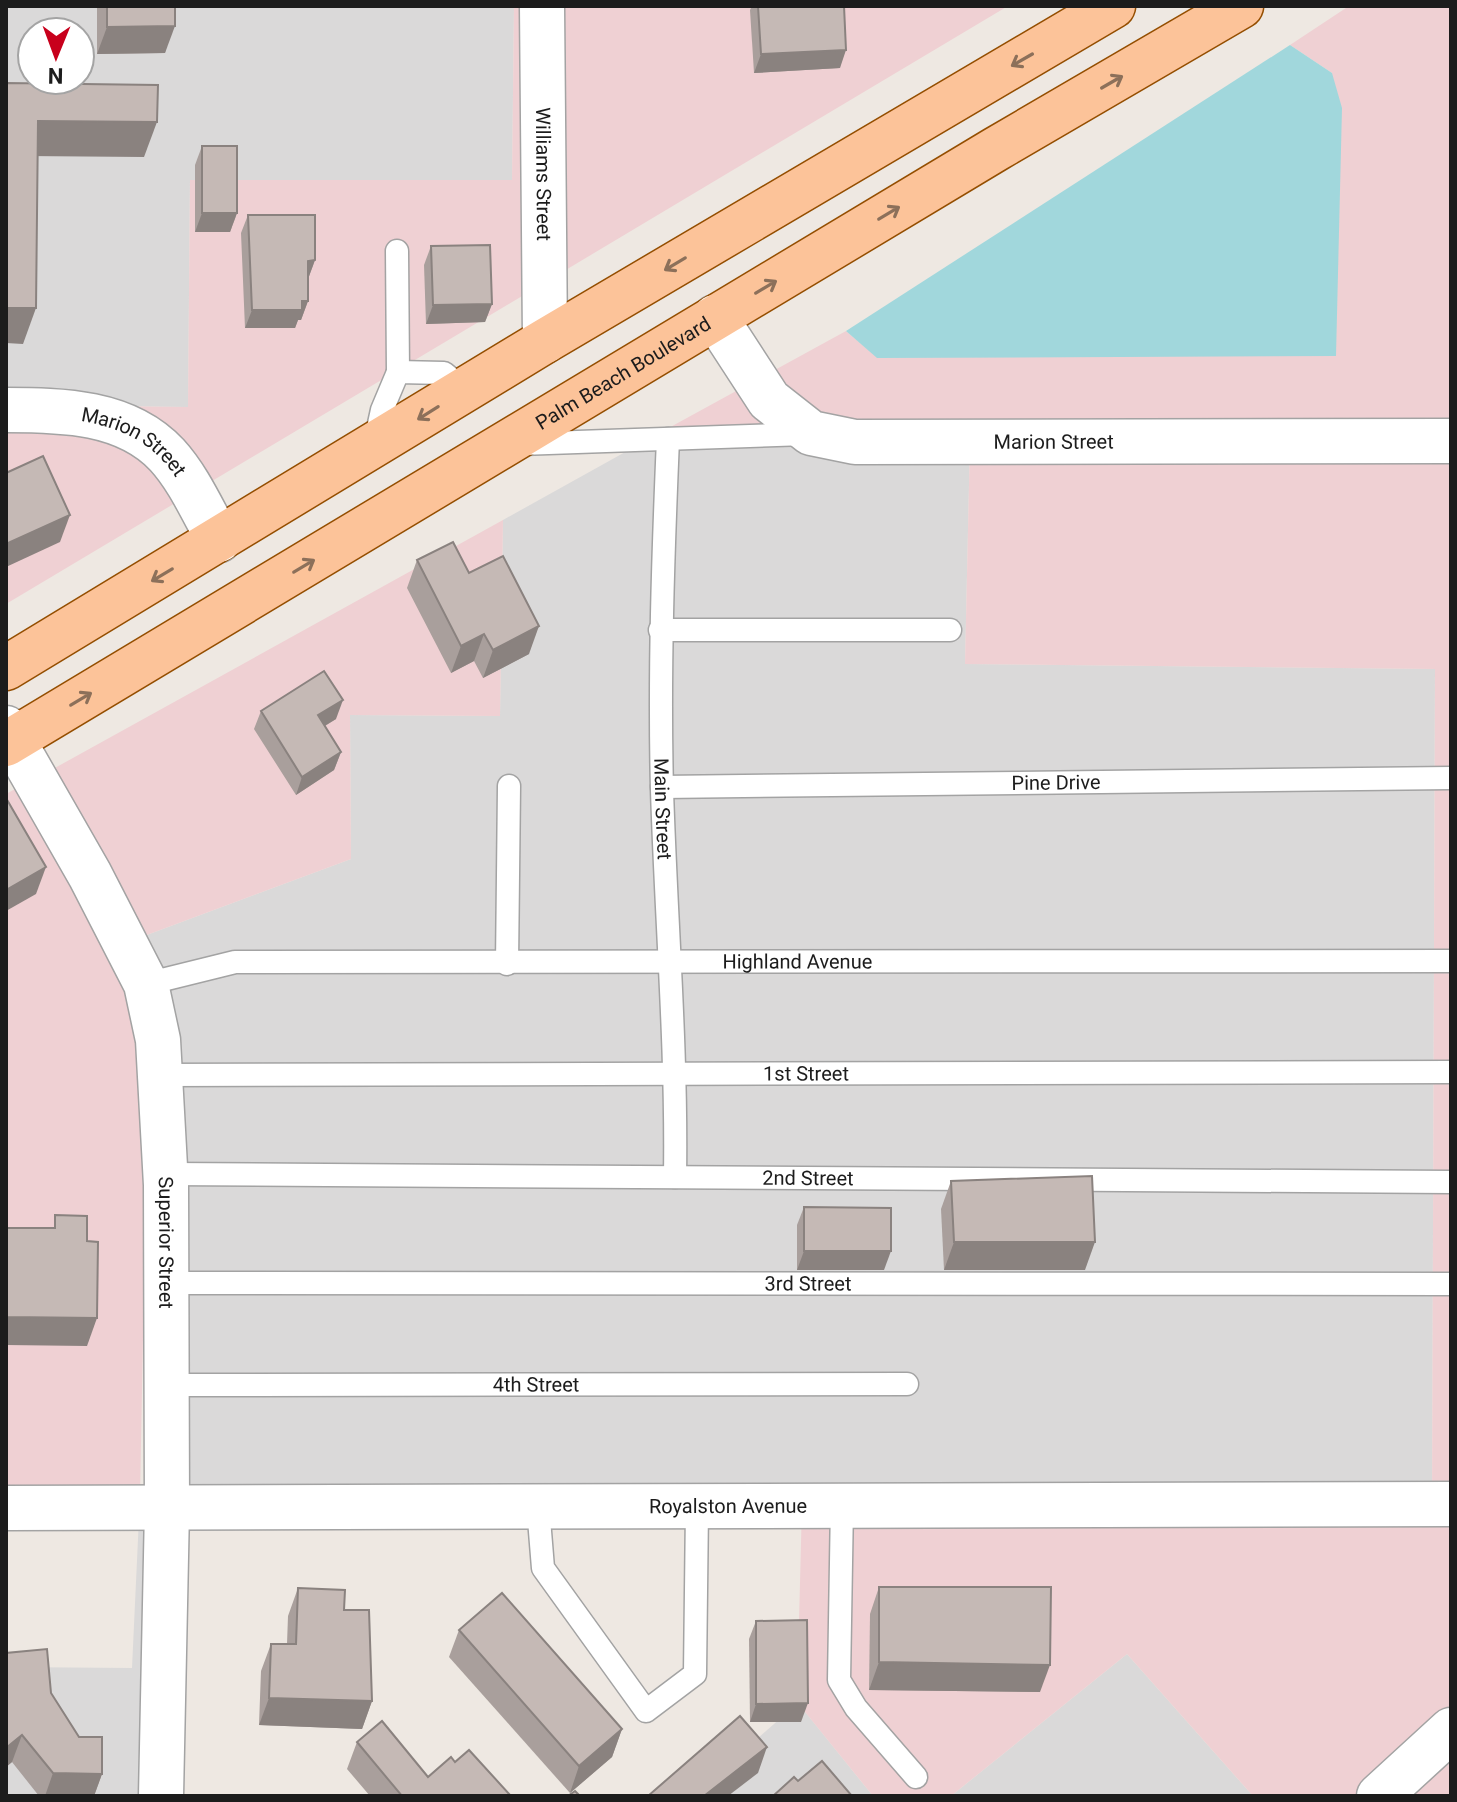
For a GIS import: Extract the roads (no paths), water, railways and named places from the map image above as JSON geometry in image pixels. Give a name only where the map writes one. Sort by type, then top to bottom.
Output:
[{"type":"main road","points":[[6,668],[1071,18],[1113,6]]},
{"type":"main road","name":"Palm Beach Boulevard","points":[[9,737],[508,444],[996,149],[1241,6]]},
{"type":"main road","points":[[996,149],[1066,64],[1071,50],[1071,18]]},
{"type":"street","name":"Williams Street","points":[[542,6],[545,341]]},
{"type":"street","name":"Marion Street","points":[[715,317],[769,400],[811,433],[855,442],[1451,441]]},
{"type":"street","name":"Marion Street","points":[[6,410],[76,411],[126,425],[167,454],[219,540]]},
{"type":"street","name":"Superior Street","points":[[9,737],[146,984],[162,1075],[166,1174],[164,1385],[167,1509],[161,1796]]},
{"type":"street","name":"Royalston Avenue","points":[[6,1508],[1451,1504]]},
{"type":"street","points":[[1380,1796],[1451,1730]]},
{"type":"lane","points":[[374,446],[382,410],[398,372],[397,251]]},
{"type":"lane","points":[[398,372],[444,373],[465,390]]},
{"type":"lane","points":[[508,444],[811,433]]},
{"type":"lane","name":"Main Street","points":[[668,439],[660,630],[668,963],[677,1073],[675,1177]]},
{"type":"lane","points":[[660,630],[950,630]]},
{"type":"lane","name":"Pine Drive","points":[[662,787],[1451,778]]},
{"type":"lane","points":[[507,964],[509,786]]},
{"type":"lane","name":"Highland Avenue","points":[[146,984],[235,962],[1451,961]]},
{"type":"lane","name":"1st Street","points":[[162,1075],[1451,1072]]},
{"type":"lane","name":"2nd Street","points":[[166,1174],[1451,1182]]},
{"type":"lane","name":"3rd Street","points":[[166,1283],[1451,1284]]},
{"type":"lane","name":"4th Street","points":[[164,1385],[907,1384]]},
{"type":"lane","points":[[842,1504],[839,1680],[856,1708],[916,1777]]},
{"type":"lane","points":[[538,1507],[543,1568],[646,1711],[695,1674],[697,1508]]},
{"type":"water","points":[[1290,45],[1332,73],[1342,108],[1336,356],[877,358],[846,331]]}]
